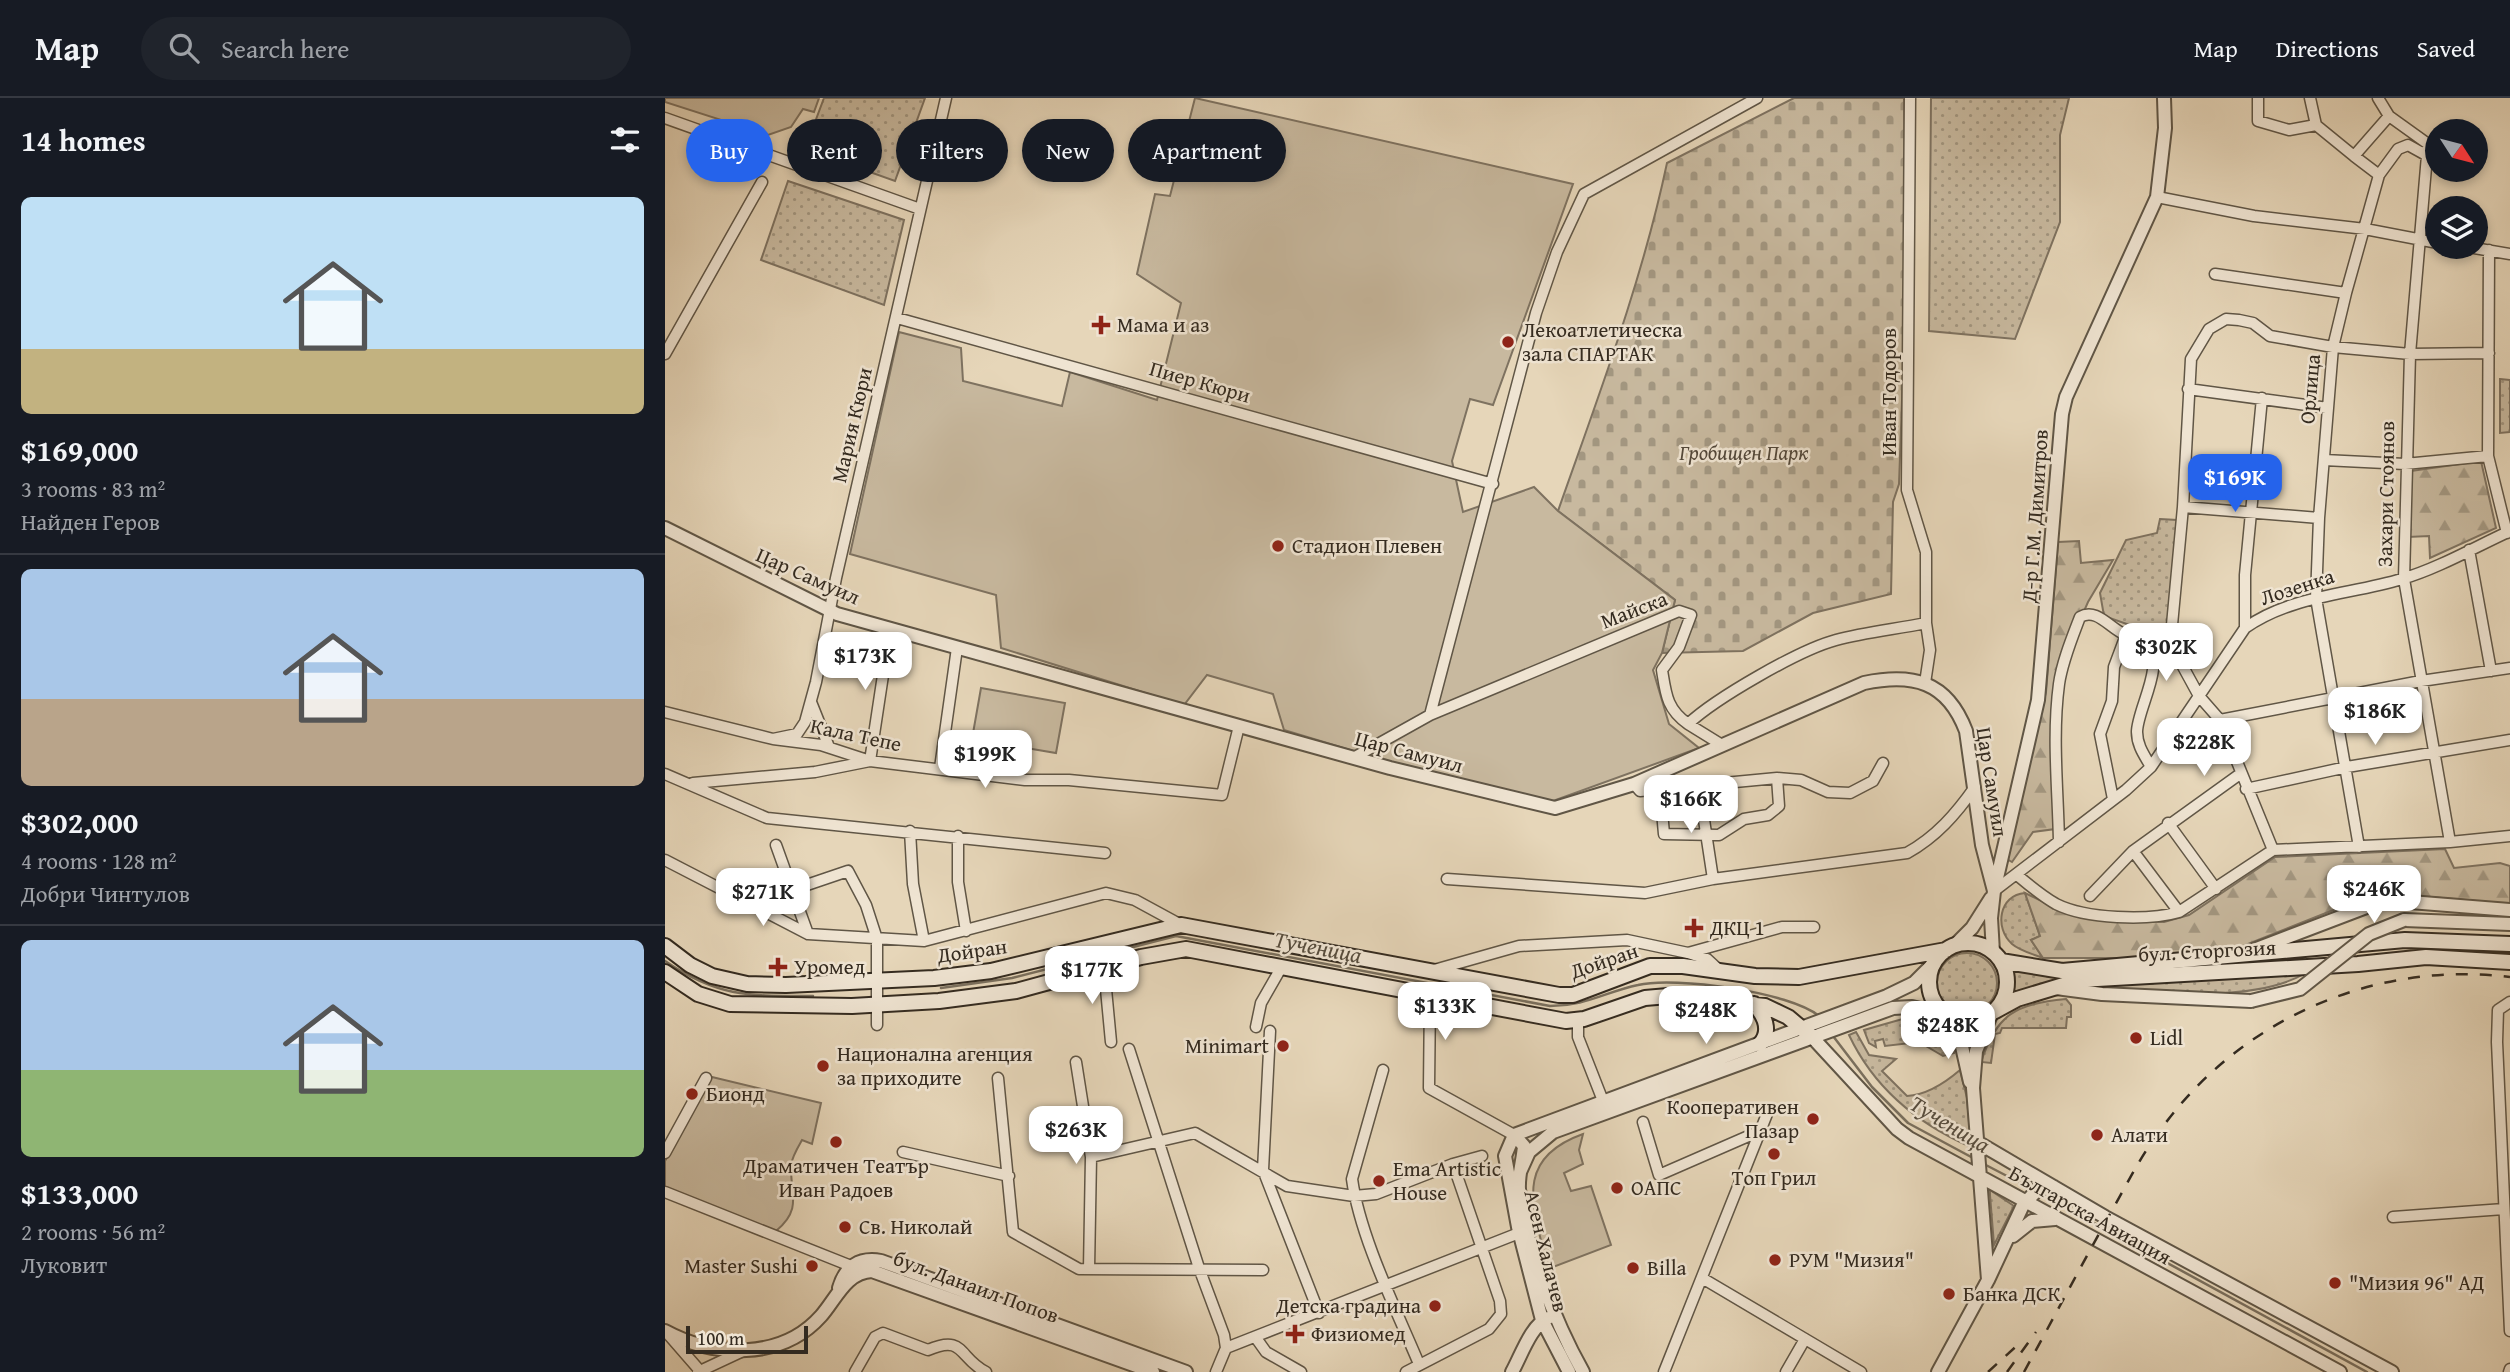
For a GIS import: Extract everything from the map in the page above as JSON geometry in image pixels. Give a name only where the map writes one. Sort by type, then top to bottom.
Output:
[{"type":"main road","name":"Дойран","points":[[665,946],[701,971],[747,984],[934,978],[991,971],[1181,925],[1559,995],[1587,990],[1650,966],[1683,966],[1720,972],[1798,977],[1951,947]]},
{"type":"main road","name":"бул. Сторгозия","points":[[1997,956],[2062,971],[2406,940],[2510,944]]},
{"type":"main road","points":[[1975,943],[1997,956],[2006,971],[2006,992],[1993,1013],[1980,1020],[1951,1017],[1932,998],[1929,987],[1933,965],[1951,947],[1975,943]]},
{"type":"main road","points":[[665,972],[698,994],[730,1004],[787,1008],[877,1004],[939,1001],[1016,991],[1186,948],[1430,996],[1578,1021],[1656,996],[1754,1004],[1775,1009],[1815,1029]]},
{"type":"main road","name":"бул. Сторгозия","points":[[1993,1013],[2017,999],[2080,980],[2144,974],[2358,964],[2426,957],[2510,962]]},
{"type":"main road","points":[[1754,1004],[1766,1025],[1766,1037],[1760,1044]]},
{"type":"street","name":"Мария Кюри","points":[[773,739],[797,734],[811,701],[946,98]]},
{"type":"street","points":[[1430,715],[1536,313],[1557,252],[1584,194],[1756,98]]},
{"type":"street","name":"Иван Тодоров","points":[[1910,98],[1907,490],[1926,552],[1926,623],[1930,650],[1924,683]]},
{"type":"street","name":"Д-р Г.М. Димитров","points":[[1997,956],[1991,918],[1994,891],[2038,700],[2062,414],[2066,397],[2157,197],[2165,128],[2164,98]]},
{"type":"street","points":[[2258,98],[2258,121],[2289,130],[2316,125]]},
{"type":"street","points":[[2310,98],[2316,125],[2379,175],[2398,149],[2408,145],[2425,149]]},
{"type":"street","points":[[2378,98],[2389,116],[2425,148]]},
{"type":"street","points":[[2354,156],[2389,116]]},
{"type":"street","points":[[665,118],[920,208]]},
{"type":"street","name":"Орлица","points":[[2359,847],[2316,598],[2319,518],[2333,347],[2379,175]]},
{"type":"street","name":"Захари Стоянов","points":[[2425,176],[2410,354],[2403,579],[2450,842]]},
{"type":"street","points":[[665,354],[762,182]]},
{"type":"street","points":[[2157,197],[2255,216],[2365,229],[2425,241]]},
{"type":"street","points":[[2508,532],[2489,456],[2489,250],[2510,254]]},
{"type":"street","points":[[2215,274],[2346,293]]},
{"type":"street","name":"Пиер Кюри","points":[[897,318],[1493,484]]},
{"type":"street","points":[[2273,850],[2220,720],[2199,696],[2181,663],[2172,625],[2183,507],[2190,359],[2209,329],[2226,319],[2253,323],[2270,335],[2333,347],[2410,354],[2489,353]]},
{"type":"street","points":[[2188,389],[2327,408]]},
{"type":"street","points":[[2245,628],[2245,575],[2262,398]]},
{"type":"street","points":[[2324,460],[2405,464],[2489,456]]},
{"type":"street","points":[[2183,507],[2319,518]]},
{"type":"street","name":"Цар Самуил","points":[[665,528],[830,611],[1353,758],[1513,800],[1555,808],[1634,784],[1864,683],[1900,677],[1924,683],[1947,698],[1959,714],[1966,731],[1982,845],[1994,891]]},
{"type":"street","name":"Лозенка","points":[[1994,891],[2151,767],[2245,628],[2262,616],[2316,598],[2403,579],[2508,532]]},
{"type":"street","points":[[2469,550],[2491,671]]},
{"type":"street","name":"Майска","points":[[1353,758],[1430,715],[1679,611],[1691,615],[1679,647],[1662,670],[1665,692],[1674,714],[1688,724]]},
{"type":"street","points":[[2059,842],[2054,747],[2061,671],[2080,617],[2096,614],[2115,631],[2145,642],[2151,651],[2150,691],[2139,717],[2137,734],[2140,749],[2151,767]]},
{"type":"street","points":[[1722,745],[1688,724],[1705,709],[1727,696],[1835,640],[1926,623]]},
{"type":"street","points":[[693,783],[815,772],[870,761],[890,629]]},
{"type":"street","points":[[2113,799],[2100,734],[2112,701],[2114,667],[2126,635]]},
{"type":"street","points":[[940,768],[957,648]]},
{"type":"street","points":[[2220,720],[2421,681],[2510,668]]},
{"type":"street","points":[[811,701],[829,747]]},
{"type":"street","name":"Кала Тепе","points":[[665,712],[773,739],[829,747],[870,761],[1025,780],[1069,780],[1222,796],[1239,726]]},
{"type":"street","points":[[2246,789],[2347,767],[2510,740]]},
{"type":"street","points":[[1634,784],[1640,791],[1777,778],[1801,780],[1828,792],[1850,793],[1873,781],[1883,763]]},
{"type":"street","points":[[665,774],[693,783],[740,809],[767,818],[1105,853]]},
{"type":"street","points":[[2090,896],[2133,851],[2168,823],[2240,774]]},
{"type":"street","points":[[1660,789],[1664,834],[1719,835],[1744,819],[1768,815],[1779,806],[1777,778]]},
{"type":"street","points":[[1699,786],[1713,879]]},
{"type":"street","points":[[1447,879],[1644,893],[1713,879],[1907,853],[1922,844],[1955,814],[1975,787]]},
{"type":"street","points":[[2168,823],[2216,889]]},
{"type":"street","points":[[910,831],[913,884],[924,941]]},
{"type":"street","points":[[958,836],[958,882],[966,931]]},
{"type":"street","points":[[2017,875],[2046,897],[2071,910],[2123,917],[2164,916],[2179,912],[2273,850],[2450,842],[2510,836]]},
{"type":"street","points":[[776,845],[808,934]]},
{"type":"street","points":[[2133,851],[2179,912]]},
{"type":"street","points":[[665,862],[808,934],[924,941],[1106,892],[1135,900],[1181,925]]},
{"type":"street","points":[[792,890],[848,870],[866,905],[877,939],[877,1025]]},
{"type":"street","points":[[1951,947],[1978,919],[1994,891]]},
{"type":"street","points":[[2239,956],[2385,900],[2510,910]]},
{"type":"street","points":[[2053,988],[2102,994],[2251,1001],[2300,989],[2369,934],[2404,920],[2510,924]]},
{"type":"street","points":[[1688,953],[1782,927],[1814,927]]},
{"type":"street","points":[[1426,972],[1519,946],[1627,940],[1707,959],[1720,972]]},
{"type":"street","points":[[1430,996],[1429,1088],[1514,1135],[1606,1108],[1843,1019],[1905,989],[1933,965]]},
{"type":"street","points":[[1104,968],[1111,1042]]},
{"type":"street","points":[[1256,1027],[1261,1003],[1281,968]]},
{"type":"street","points":[[2510,1002],[2498,1010],[2497,1042],[2510,1331]]},
{"type":"street","points":[[1843,1019],[1903,1007],[1921,1008],[1951,1017],[1973,1088]]},
{"type":"street","points":[[1988,1280],[1973,1088],[1976,1051],[1993,1013]]},
{"type":"street","points":[[1578,1021],[1578,1037],[1606,1108]]},
{"type":"street","points":[[1520,1172],[1529,1152],[1547,1136],[1606,1108],[1760,1044],[1815,1029]]},
{"type":"street","name":"Българска Авиация","points":[[1815,1029],[1897,1129],[2340,1372]]},
{"type":"street","points":[[1270,1031],[1263,1170],[1319,1313]]},
{"type":"street","points":[[1129,1049],[1199,1268],[1224,1335],[1226,1348],[1216,1372]]},
{"type":"street","points":[[1076,1062],[1091,1157],[1089,1269]]},
{"type":"street","points":[[1383,1070],[1352,1179],[1355,1196],[1387,1285],[1419,1364]]},
{"type":"street","points":[[998,1077],[1013,1232],[1079,1269],[1263,1270]]},
{"type":"street","points":[[665,1153],[706,1078]]},
{"type":"street","points":[[1664,1372],[1767,1114]]},
{"type":"street","points":[[1643,1122],[1659,1175],[1760,1131]]},
{"type":"street","points":[[1091,1157],[1195,1133],[1287,1186],[1355,1196],[1376,1194],[1453,1164],[1482,1156]]},
{"type":"street","name":"Асен Халачев","points":[[1569,1372],[1548,1318],[1520,1233],[1505,1156],[1514,1135],[1524,1146],[1519,1191],[1548,1318],[1583,1372]]},
{"type":"street","name":"Българска Авиация","points":[[1977,1147],[2392,1372]]},
{"type":"street","points":[[902,1152],[1009,1176]]},
{"type":"street","points":[[1406,1372],[1489,1329],[1501,1314],[1500,1301],[1453,1164]]},
{"type":"street","points":[[1938,1372],[1988,1280],[2027,1199],[2039,1187],[2053,1187]]},
{"type":"street","points":[[665,1192],[851,1266]]},
{"type":"street","points":[[2393,1217],[2504,1209]]},
{"type":"street","points":[[2008,1241],[2026,1224],[2037,1219],[2047,1217],[2063,1222]]},
{"type":"street","points":[[1226,1348],[1520,1233]]},
{"type":"street","name":"бул. Данаил Попов","points":[[851,1266],[864,1260],[881,1261],[1186,1372]]},
{"type":"street","points":[[665,1331],[700,1371],[745,1350],[799,1334],[821,1316],[850,1280],[851,1266]]},
{"type":"street","points":[[838,1292],[841,1279],[851,1266]]},
{"type":"street","name":"бул. Данаил Попов","points":[[850,1280],[861,1272],[879,1272],[1153,1372]]},
{"type":"street","points":[[1702,1278],[1861,1372]]},
{"type":"street","points":[[1512,1372],[1548,1318]]},
{"type":"street","points":[[665,1331],[702,1347],[724,1352],[745,1350]]},
{"type":"street","points":[[855,1372],[875,1337],[883,1333],[928,1350],[946,1342],[955,1344],[975,1366],[986,1372]]},
{"type":"street","points":[[1255,1338],[1265,1352],[1301,1372]]},
{"type":"street","points":[[1786,1372],[1805,1339]]},
{"type":"green space","points":[[665,98],[819,98],[814,112],[803,109],[796,119],[787,119],[787,128],[773,133],[773,119],[718,119],[665,102]]},
{"type":"green space","points":[[824,98],[925,98],[917,119],[896,119],[895,181],[882,176],[882,119],[816,119]]},
{"type":"green space","points":[[1195,98],[1573,184],[1493,405],[1470,399],[1452,461],[1463,512],[1534,487],[1558,511],[1675,600],[1662,653],[1653,670],[1669,724],[1699,748],[1553,801],[1400,765],[1284,730],[1273,694],[1207,675],[1184,705],[1001,648],[996,595],[850,554],[899,332],[961,348],[963,381],[1062,406],[1070,372],[1157,400],[1181,303],[1137,274],[1155,194],[1170,196],[1174,182],[1286,182],[1286,119],[1190,119]]},
{"type":"green space","name":"Гробищен Парк","points":[[1794,98],[1904,98],[1906,289],[1899,484],[1893,502],[1891,594],[1813,613],[1743,651],[1662,653],[1675,600],[1558,511],[1632,295],[1667,163]]},
{"type":"green space","points":[[1931,98],[2069,98],[2060,135],[2060,222],[2015,339],[1929,331]]},
{"type":"green space","points":[[788,182],[904,220],[884,305],[761,260]]},
{"type":"green space","points":[[2500,379],[2510,380],[2510,432],[2500,433]]},
{"type":"green space","points":[[2481,461],[2496,528],[2430,558],[2429,536],[2408,537],[2411,471]]},
{"type":"green space","points":[[2160,519],[2177,520],[2178,526],[2168,628],[2138,628],[2104,616],[2100,593],[2126,540],[2157,533]]},
{"type":"green space","points":[[2079,541],[2081,563],[2113,560],[2088,602],[2063,659],[2055,829],[2033,832],[2012,862],[2005,858],[2046,692],[2058,542]]},
{"type":"green space","points":[[981,688],[1065,703],[1056,753],[972,739]]},
{"type":"green space","points":[[2445,849],[2454,868],[2500,863],[2510,866],[2510,904],[2386,893],[2341,907],[2243,946],[2139,958],[2043,958],[2031,940],[2040,936],[2025,893],[2054,907],[2090,919],[2164,922],[2189,915],[2275,857]]},
{"type":"green space","points":[[2025,893],[2040,936],[2031,940],[2043,958],[2012,944],[2003,930],[2001,921],[2005,906],[2016,895]]},
{"type":"green space","points":[[1961,953],[1973,953],[1992,966],[1997,983],[1995,995],[1984,1008],[1973,1013],[1961,1013],[1942,1000],[1937,989],[1937,977],[1950,958]]},
{"type":"green space","points":[[2009,964],[2219,964],[2220,966],[2011,997]]},
{"type":"green space","points":[[2304,974],[2282,983],[2229,993],[2171,993],[2091,988],[2093,985]]},
{"type":"green space","points":[[2066,999],[2071,1005],[2071,1017],[2067,1017],[2066,1028],[2002,1028],[2000,1033],[1995,1034],[1991,1063],[1981,1062],[1994,1033],[2010,1014],[2033,1004]]},
{"type":"green space","points":[[1906,1018],[1950,1026],[1954,1033],[1954,1053],[1943,1056],[1919,1042],[1885,1046],[1883,1039],[1875,1041],[1876,1047],[1869,1043],[1864,1030]]},
{"type":"green space","points":[[1856,1032],[1869,1055],[1896,1059],[1882,1071],[1907,1096],[1935,1087],[1960,1070],[1967,1098],[1971,1147],[1933,1127],[1885,1088],[1871,1072],[1849,1035]]},
{"type":"green space","points":[[712,1077],[821,1103],[812,1144],[802,1140],[791,1165],[793,1200],[790,1215],[776,1231],[665,1194],[665,1161]]},
{"type":"green space","points":[[1583,1134],[1579,1150],[1583,1164],[1564,1173],[1571,1191],[1591,1186],[1611,1245],[1548,1269],[1534,1208],[1536,1173],[1545,1158],[1560,1145]]},
{"type":"green space","points":[[1990,1190],[2014,1206],[1994,1245],[1990,1195]]},
{"type":"waterway","name":"Тученица","points":[[941,988],[1012,978],[1176,936],[1550,1006],[1585,1001],[1638,985],[1678,983],[1759,993],[1804,1007],[1819,1016]]},
{"type":"waterway","name":"Тученица","points":[[665,961],[684,973],[719,988],[753,995],[813,996]]},
{"type":"waterway","name":"Тученица","points":[[1833,1036],[1872,1087],[1908,1123],[1973,1158]]},
{"type":"waterway","name":"Тученица","points":[[1982,1163],[2032,1189]]},
{"type":"waterway","name":"Тученица","points":[[2041,1194],[2367,1372]]},
{"type":"railway","points":[[2024,1372],[2146,1151],[2191,1092],[2228,1058],[2269,1029],[2313,1006],[2360,989],[2409,978],[2459,974],[2510,977]]},
{"type":"railway","points":[[2007,1372],[2036,1332]]},
{"type":"railway","points":[[1988,1372],[2022,1341]]},
{"type":"place","name":"Мама и аз","points":[[1101,325]]},
{"type":"place","name":"Лекоатлетическа зала СПАРТАК","points":[[1508,342]]},
{"type":"place","name":"Стадион Плевен","points":[[1278,546]]},
{"type":"place","name":"ДКЦ 1","points":[[1694,928]]},
{"type":"place","name":"Уромед","points":[[778,967]]},
{"type":"place","name":"Lidl","points":[[2136,1038]]},
{"type":"place","name":"Minimart","points":[[1283,1046]]},
{"type":"place","name":"Национална агенция за приходите","points":[[823,1066]]},
{"type":"place","name":"Бионд","points":[[692,1094]]},
{"type":"place","name":"Кооперативен Пазар","points":[[1813,1119]]},
{"type":"place","name":"Алати","points":[[2097,1135]]},
{"type":"place","name":"Драматичен Театър Иван Радоев","points":[[836,1142]]},
{"type":"place","name":"Топ Грил","points":[[1774,1154]]},
{"type":"place","name":"Ema Artistic House","points":[[1379,1181]]},
{"type":"place","name":"ОАПС","points":[[1617,1188]]},
{"type":"place","name":"Св. Николай","points":[[845,1227]]},
{"type":"place","name":"РУМ \"Мизия\"","points":[[1775,1260]]},
{"type":"place","name":"Master Sushi","points":[[812,1266]]},
{"type":"place","name":"Billa","points":[[1633,1268]]},
{"type":"place","name":"\"Мизия 96\" АД","points":[[2335,1283]]},
{"type":"place","name":"Банка ДСК","points":[[1949,1294]]},
{"type":"place","name":"Детска градина","points":[[1435,1306]]},
{"type":"place","name":"Физиомед","points":[[1295,1334]]}]
